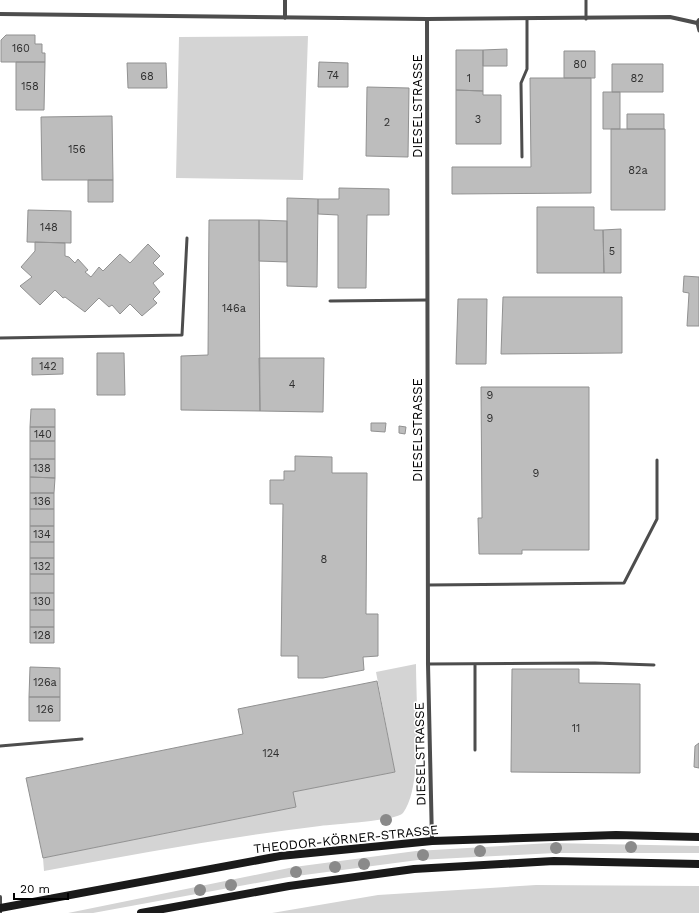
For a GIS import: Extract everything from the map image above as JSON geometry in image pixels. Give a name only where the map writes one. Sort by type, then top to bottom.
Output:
[{"type":"main road","name":"THEODOR-KÖRNER-STRASSE","points":[[0,908],[280,856],[432,841],[616,835],[699,837]]},
{"type":"main road","points":[[141,913],[289,886],[414,869],[554,861],[699,864]]},
{"type":"street","points":[[285,0],[285,18]]},
{"type":"street","points":[[0,14],[427,19],[586,19],[670,17],[698,22]]},
{"type":"street","name":"DIESELSTRASSE","points":[[427,19],[428,664],[432,841]]},
{"type":"street","points":[[0,897],[0,913]]},
{"type":"lane","points":[[586,0],[586,19]]},
{"type":"lane","points":[[522,157],[521,84],[527,70],[527,19]]},
{"type":"lane","points":[[698,22],[699,31]]},
{"type":"lane","points":[[0,338],[182,335],[187,238]]},
{"type":"lane","points":[[330,301],[427,300]]},
{"type":"lane","points":[[428,585],[624,583],[657,519],[657,460]]},
{"type":"lane","points":[[428,664],[595,663],[654,665]]},
{"type":"lane","points":[[475,664],[475,750]]},
{"type":"lane","points":[[0,746],[82,739]]},
{"type":"shaded area","points":[[308,36],[303,180],[176,178],[179,37]]},
{"type":"shaded area","points":[[416,664],[416,764],[409,801],[403,813],[398,816],[377,820],[251,835],[44,871],[43,858],[295,807],[293,792],[395,772],[376,672]]},
{"type":"shaded area","points":[[551,843],[699,846],[699,853],[555,853],[418,860],[289,877],[93,913],[68,913],[294,867],[416,851]]},
{"type":"shaded area","points":[[536,885],[699,886],[699,913],[272,913],[378,895]]},
{"type":"building","points":[[6,35],[35,35],[35,44],[42,44],[42,53],[45,53],[45,62],[1,62],[1,40]]},
{"type":"building","points":[[507,49],[507,66],[483,66],[483,50]]},
{"type":"building","points":[[456,50],[483,50],[483,91],[456,90]]},
{"type":"building","points":[[564,51],[595,51],[595,78],[564,78]]},
{"type":"building","points":[[16,62],[45,62],[44,110],[16,110]]},
{"type":"building","points":[[319,62],[348,63],[348,87],[318,87]]},
{"type":"building","points":[[127,63],[166,63],[167,88],[128,88]]},
{"type":"building","points":[[612,64],[663,64],[663,92],[612,92]]},
{"type":"building","points":[[530,78],[591,78],[591,193],[452,194],[452,167],[531,167]]},
{"type":"building","points":[[367,87],[409,88],[408,157],[366,156]]},
{"type":"building","points":[[456,90],[483,91],[483,95],[501,95],[501,144],[456,144]]},
{"type":"building","points":[[603,92],[620,92],[620,129],[603,129]]},
{"type":"building","points":[[627,114],[664,114],[664,129],[627,129]]},
{"type":"building","points":[[112,116],[113,180],[42,180],[41,117]]},
{"type":"building","points":[[611,129],[665,129],[665,210],[611,210]]},
{"type":"building","points":[[88,180],[113,180],[113,202],[88,202]]},
{"type":"building","points":[[339,188],[389,189],[389,215],[367,215],[366,288],[338,288],[338,215],[318,214],[318,199],[339,199]]},
{"type":"building","points":[[287,198],[318,199],[317,287],[287,286]]},
{"type":"building","points":[[537,207],[594,207],[594,230],[603,230],[604,273],[537,273]]},
{"type":"building","points":[[28,210],[71,211],[71,243],[27,242]]},
{"type":"building","points":[[209,220],[259,220],[260,411],[181,410],[181,356],[208,355]]},
{"type":"building","points":[[259,220],[287,221],[287,262],[259,261]]},
{"type":"building","points":[[621,229],[621,273],[604,273],[603,230]]},
{"type":"building","points":[[35,242],[65,243],[65,256],[69,257],[75,263],[78,259],[88,270],[85,272],[91,277],[99,267],[103,271],[120,254],[130,263],[148,244],[160,256],[153,263],[164,274],[153,283],[160,292],[153,299],[157,303],[142,316],[130,304],[120,314],[112,305],[109,307],[99,298],[85,312],[65,297],[63,298],[55,290],[40,305],[20,286],[32,277],[21,267],[35,251]]},
{"type":"building","points":[[684,276],[699,277],[699,326],[687,326],[689,293],[683,292]]},
{"type":"building","points":[[503,297],[622,297],[622,353],[501,354]]},
{"type":"building","points":[[458,299],[487,299],[486,364],[456,364]]},
{"type":"building","points":[[97,353],[124,353],[125,395],[97,395]]},
{"type":"building","points":[[32,358],[63,358],[63,374],[32,375]]},
{"type":"building","points":[[259,358],[324,358],[323,412],[260,411]]},
{"type":"building","points":[[481,387],[589,387],[589,550],[522,550],[522,554],[479,554],[478,518],[482,518]]},
{"type":"building","points":[[31,409],[55,409],[55,427],[30,427]]},
{"type":"building","points":[[371,423],[386,423],[385,432],[371,431]]},
{"type":"building","points":[[399,426],[406,427],[405,434],[399,433]]},
{"type":"building","points":[[30,427],[55,427],[55,441],[30,441]]},
{"type":"building","points":[[30,441],[55,441],[55,459],[30,459]]},
{"type":"building","points":[[295,456],[332,457],[332,473],[367,473],[366,614],[378,614],[378,656],[363,657],[364,670],[323,678],[298,678],[298,656],[281,656],[283,504],[270,504],[270,480],[284,480],[284,471],[295,471]]},
{"type":"building","points":[[30,459],[55,459],[55,478],[30,477]]},
{"type":"building","points":[[30,477],[55,478],[54,493],[30,493]]},
{"type":"building","points":[[30,493],[54,493],[54,509],[30,509]]},
{"type":"building","points":[[30,509],[54,509],[54,526],[30,526]]},
{"type":"building","points":[[30,526],[54,526],[54,542],[30,542]]},
{"type":"building","points":[[30,542],[54,542],[54,558],[30,558]]},
{"type":"building","points":[[30,558],[54,558],[54,574],[30,574]]},
{"type":"building","points":[[30,574],[54,574],[54,593],[30,593]]},
{"type":"building","points":[[30,593],[54,593],[54,610],[30,610]]},
{"type":"building","points":[[30,610],[54,610],[54,627],[30,627]]},
{"type":"building","points":[[30,627],[54,627],[54,643],[30,643]]},
{"type":"building","points":[[30,667],[60,668],[60,697],[29,697]]},
{"type":"building","points":[[512,669],[579,669],[579,683],[640,684],[640,773],[511,772]]},
{"type":"building","points":[[377,681],[395,772],[293,792],[296,807],[43,858],[26,778],[243,734],[238,709]]},
{"type":"building","points":[[29,697],[60,697],[60,721],[29,721]]},
{"type":"building","points":[[699,743],[699,768],[694,767],[695,746]]}]
